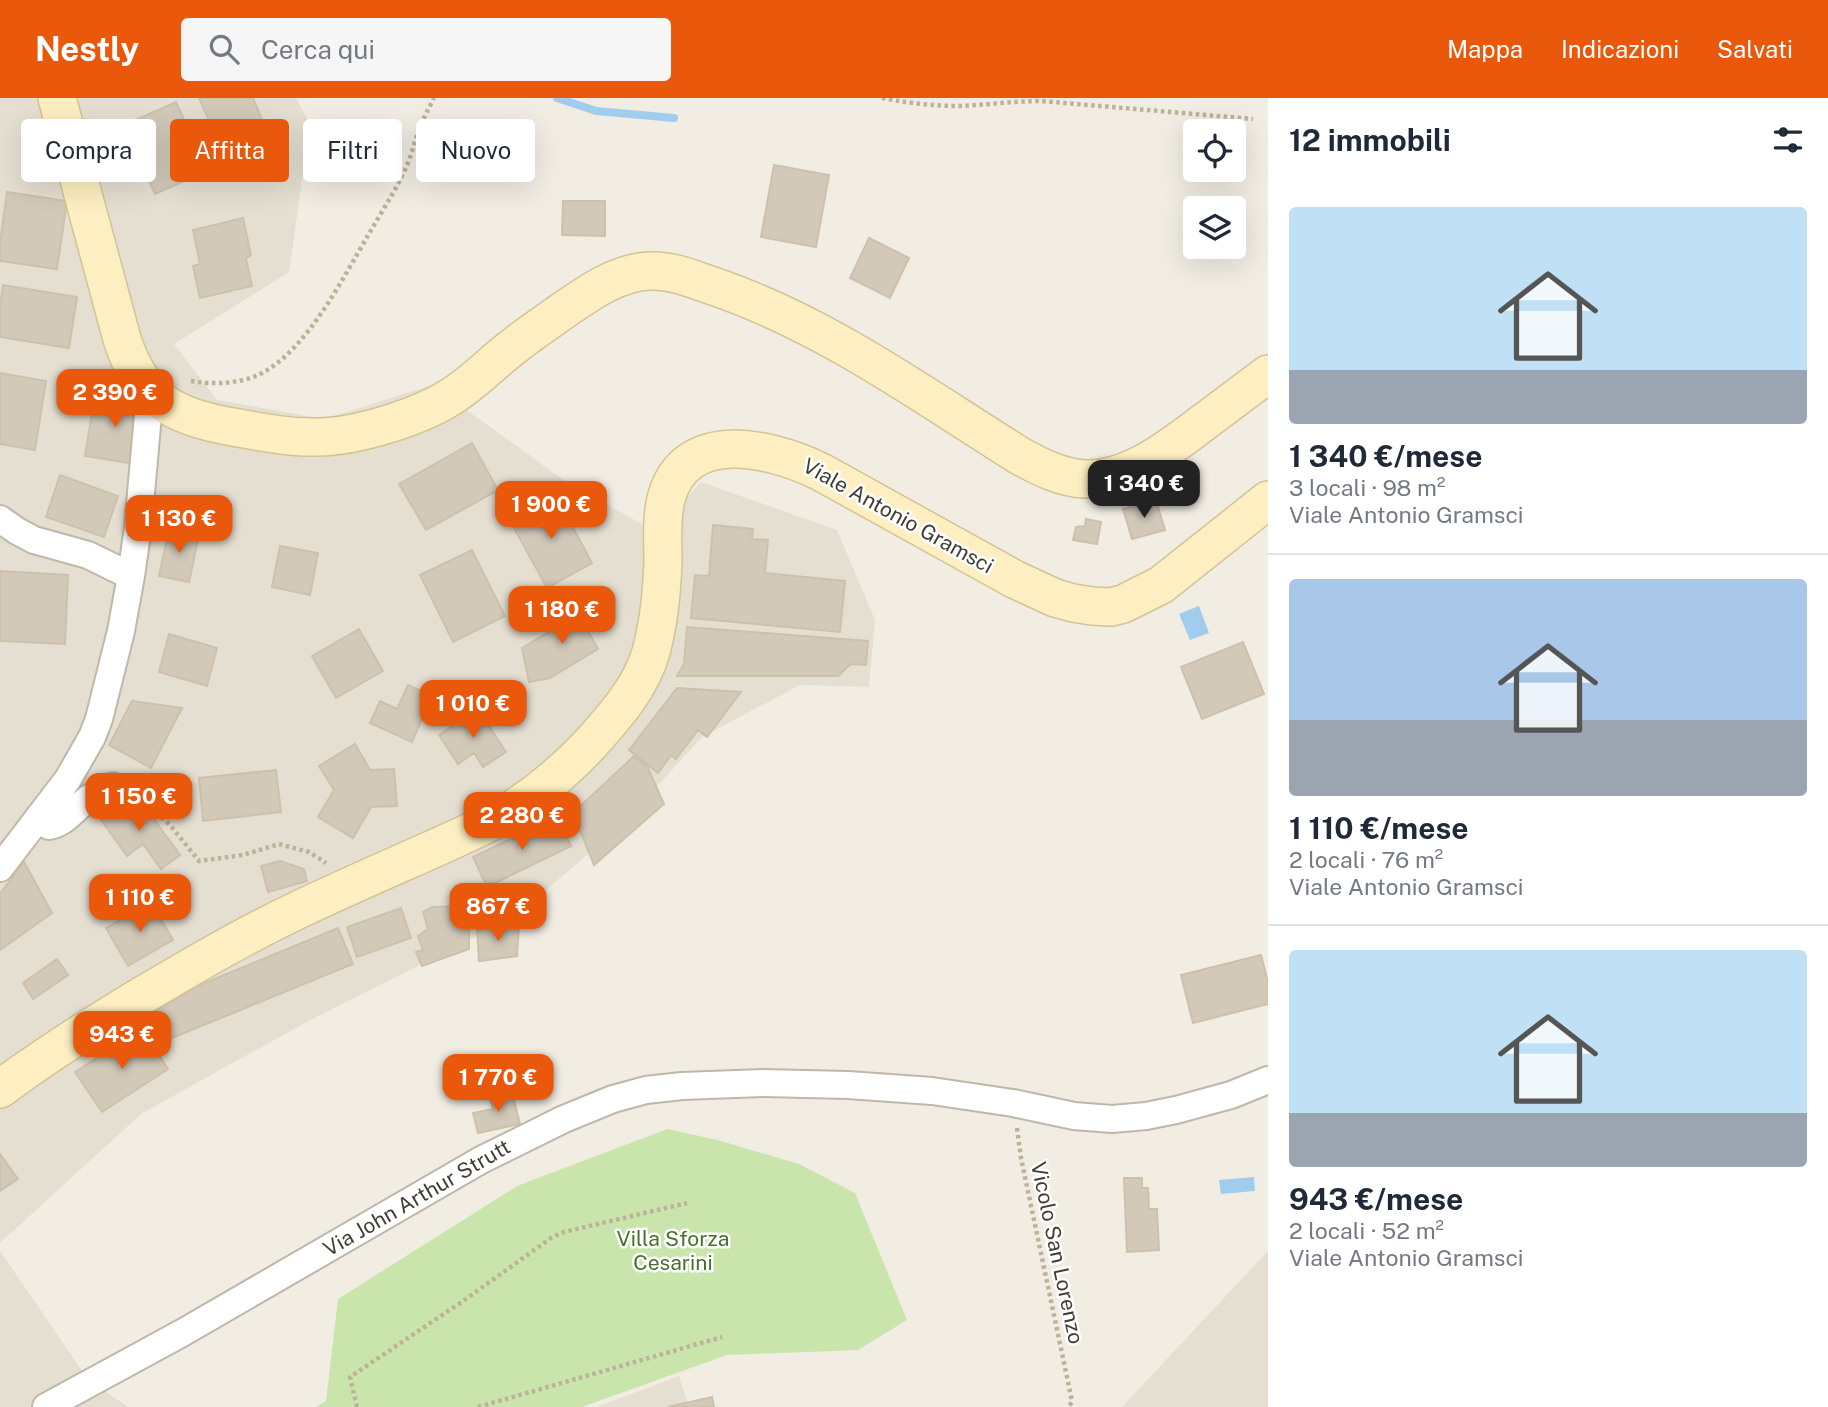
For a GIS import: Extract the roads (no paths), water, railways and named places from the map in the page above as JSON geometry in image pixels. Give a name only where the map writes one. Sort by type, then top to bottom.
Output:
[{"type":"street","points":[[57,98],[130,361],[150,393],[179,412],[212,424],[314,438],[368,429],[419,413],[468,385],[526,337],[588,293],[621,277],[649,271],[665,271],[683,276],[786,315],[854,350],[1020,456],[1069,477],[1095,478],[1126,471],[1143,463],[1268,374]]},
{"type":"street","points":[[0,868],[68,779],[99,719],[121,631],[131,576],[150,393]]},
{"type":"street","name":"Viale Antonio Gramsci","points":[[0,1089],[58,1047],[200,960],[342,890],[477,829],[514,808],[554,779],[610,721],[633,692],[643,674],[652,647],[660,598],[663,519],[667,496],[685,466],[701,455],[721,449],[739,449],[790,458],[821,472],[1014,579],[1055,598],[1092,607],[1123,604],[1161,585],[1268,500]]},
{"type":"street","points":[[0,519],[34,540],[88,555],[131,576]]},
{"type":"street","points":[[38,818],[49,825],[57,825],[90,797],[113,786]]},
{"type":"street","name":"Via John Arthur Strutt","points":[[46,1407],[194,1326],[489,1156],[564,1119],[613,1099],[646,1090],[763,1083],[889,1087],[1020,1104],[1074,1116],[1122,1118],[1146,1116],[1216,1100],[1268,1080]]},
{"type":"water","points":[[1199,606],[1209,633],[1190,640],[1179,614]]},
{"type":"water","points":[[1254,1177],[1255,1191],[1221,1194],[1219,1180]]},
{"type":"waterway","points":[[557,98],[596,111],[674,118]]},
{"type":"park label","name":"Villa Sforza Cesarini","points":[[673,1251]]}]
